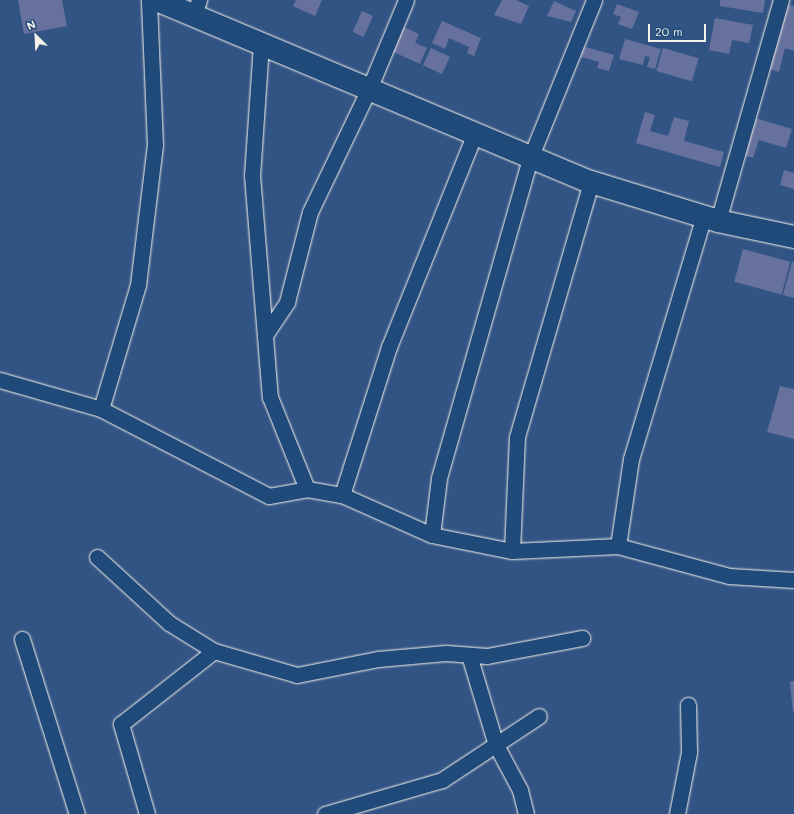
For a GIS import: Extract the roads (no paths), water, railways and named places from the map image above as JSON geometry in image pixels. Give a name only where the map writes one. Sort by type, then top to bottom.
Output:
[{"type":"street","points":[[101,409],[138,285],[155,145],[149,0]]},
{"type":"street","points":[[157,0],[196,8],[261,44],[591,182],[711,218],[794,237]]},
{"type":"street","points":[[266,335],[287,302],[310,212],[369,89],[406,0]]},
{"type":"street","points":[[432,535],[439,478],[531,156],[594,0]]},
{"type":"street","points":[[618,546],[631,460],[781,0]]},
{"type":"street","points":[[261,44],[252,175],[270,397],[307,489]]},
{"type":"street","points":[[342,495],[389,347],[475,133]]},
{"type":"street","points":[[512,551],[517,436],[591,182]]},
{"type":"street","points":[[0,380],[101,409],[269,496],[307,489],[342,495],[432,535],[512,551],[618,546],[729,576],[794,580]]},
{"type":"street","points":[[97,557],[169,623],[214,651],[297,675],[378,659],[446,653],[487,656],[582,638]]},
{"type":"street","points":[[22,639],[77,814]]},
{"type":"street","points":[[147,814],[121,724],[214,651]]},
{"type":"street","points":[[469,655],[496,745],[520,790],[526,814]]},
{"type":"street","points":[[677,814],[689,752],[688,705]]},
{"type":"street","points":[[325,814],[442,780],[539,716]]}]
